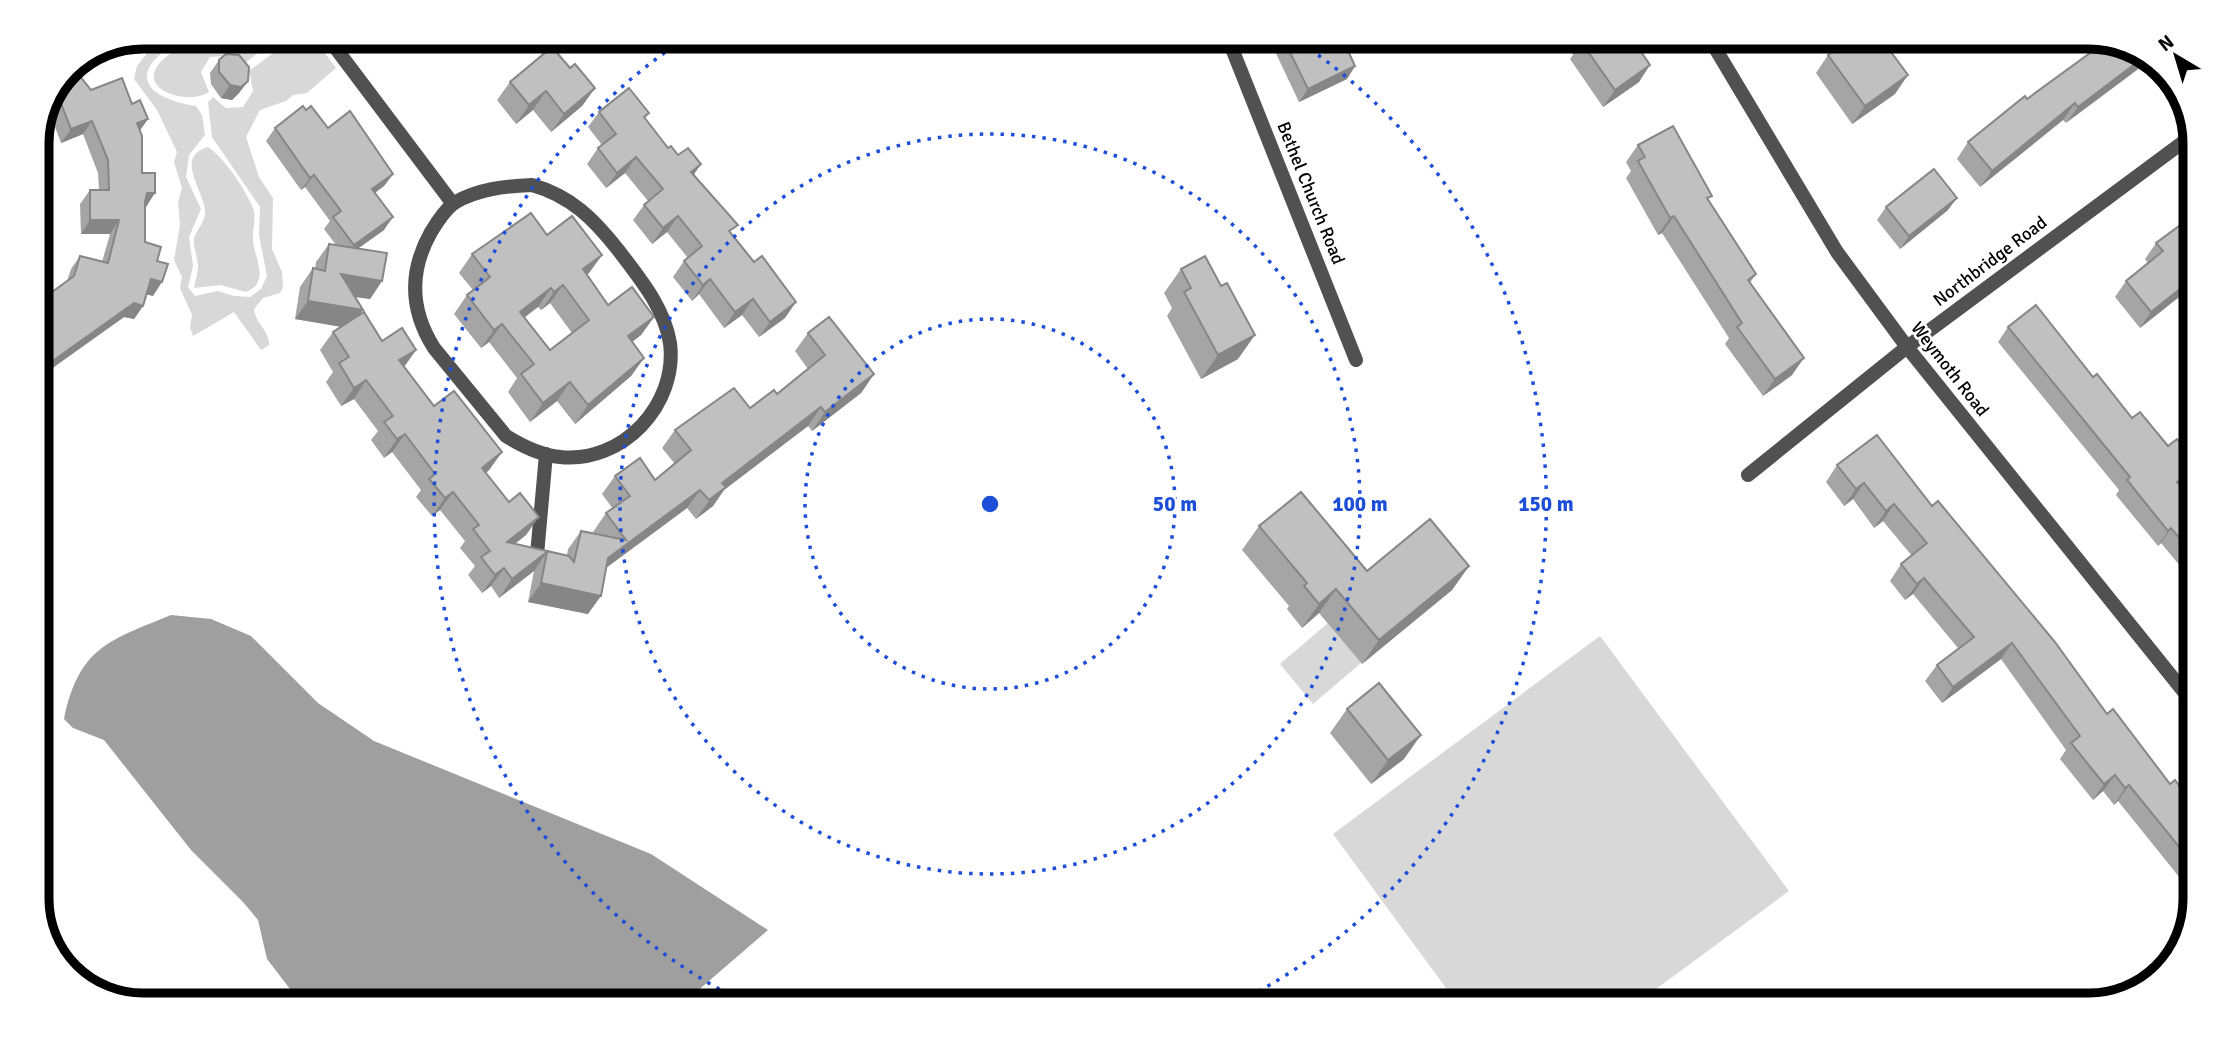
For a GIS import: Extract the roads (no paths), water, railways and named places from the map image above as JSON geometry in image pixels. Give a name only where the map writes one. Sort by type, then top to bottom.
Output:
[{"type":"street","points":[[337,49],[453,204]]},
{"type":"street","name":"Bethel Church Road","points":[[1232,49],[1356,360]]},
{"type":"street","name":"Weymoth Road","points":[[1716,49],[1837,252],[1907,347],[2183,691]]},
{"type":"street","name":"Northbridge Road","points":[[1748,475],[1907,347],[2183,142]]},
{"type":"street","points":[[532,185],[565,196],[582,209],[645,285],[663,318],[670,344],[668,379],[650,416],[635,434],[615,446],[583,456],[546,454],[520,445],[506,436],[424,332],[414,291],[415,268],[433,228],[453,204],[469,196],[510,186],[532,185]]},
{"type":"street","points":[[537,555],[546,454]]}]
